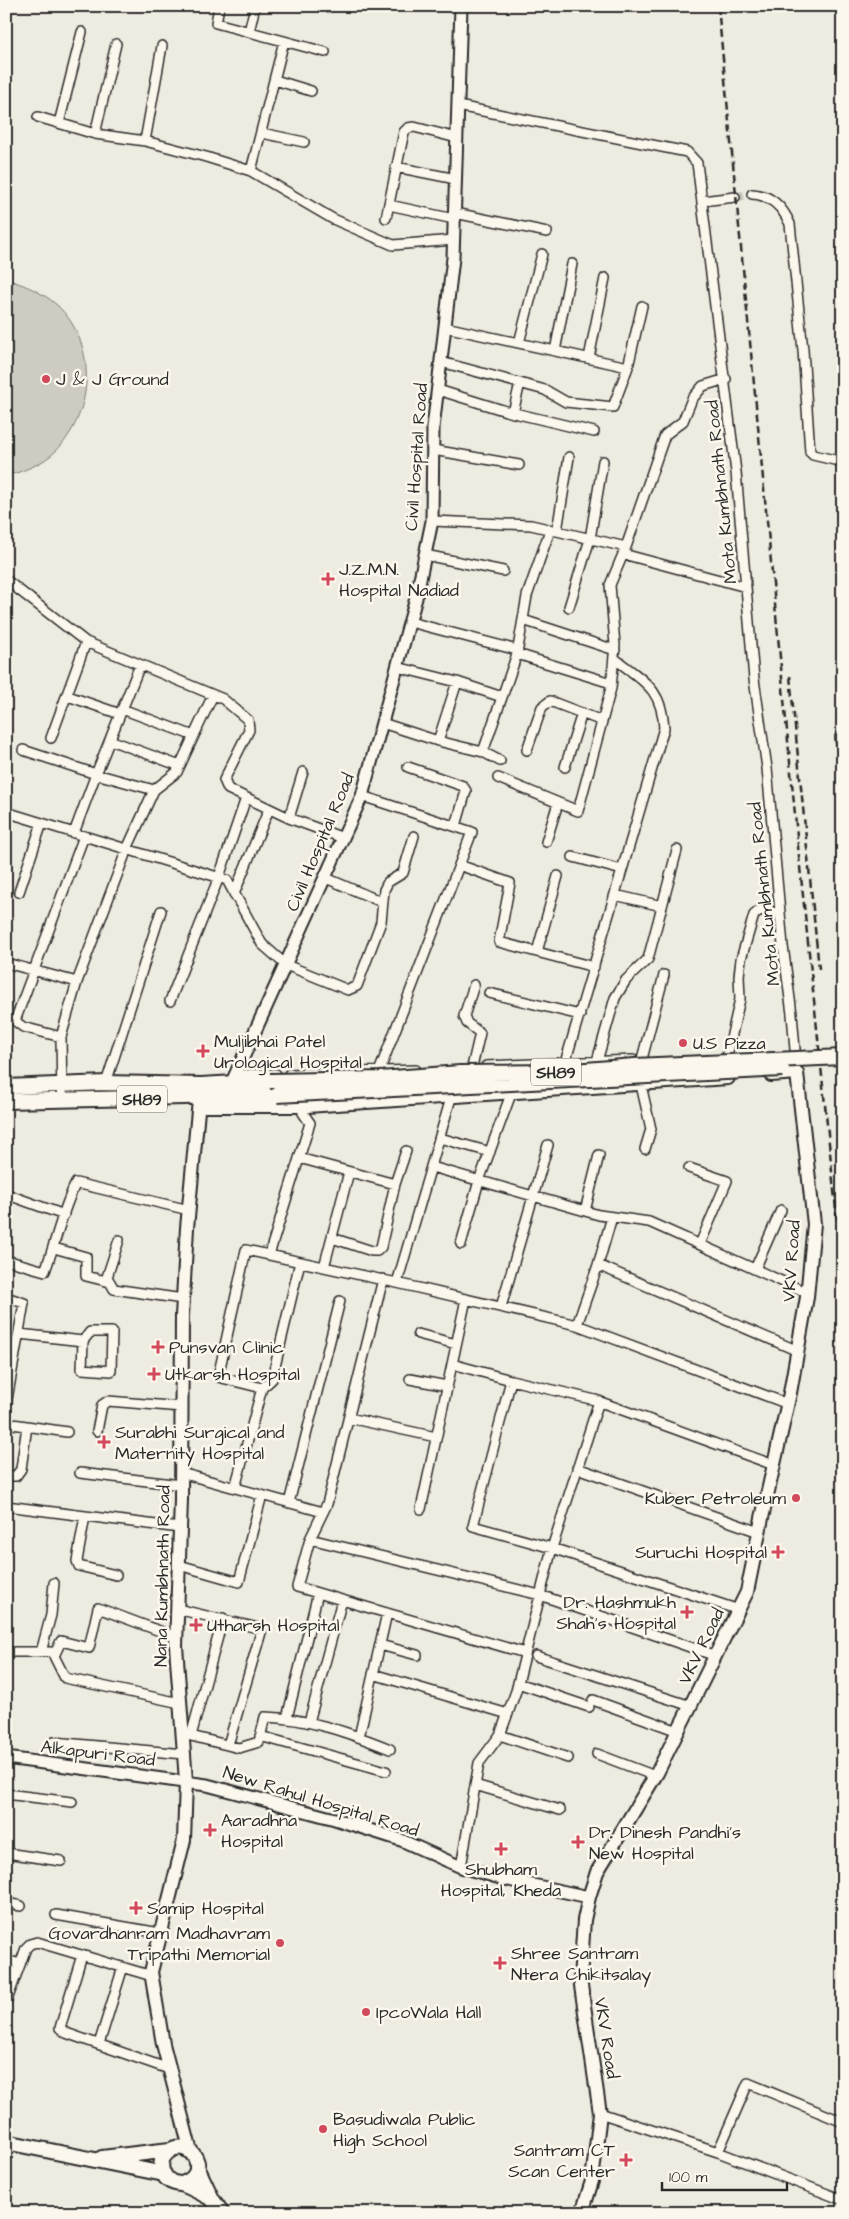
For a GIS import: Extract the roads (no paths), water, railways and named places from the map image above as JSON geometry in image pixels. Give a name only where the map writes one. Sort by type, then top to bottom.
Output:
[{"type":"main road","name":"SH89","points":[[6,1087],[106,1083],[200,1097],[233,1080],[380,1079],[460,1073],[562,1072],[643,1066],[843,1057]]},
{"type":"main road","name":"SH89","points":[[6,1101],[277,1095],[731,1073],[843,1064]]},
{"type":"main road","points":[[200,1097],[306,1106],[511,1094],[797,1073]]},
{"type":"main road","name":"VKV Road","points":[[582,2213],[592,2181],[600,2113],[580,1979],[584,1920],[589,1897],[597,1872],[655,1776],[747,1592],[798,1351],[808,1293],[814,1224],[797,1073]]},
{"type":"main road","name":"Nana Kumbhnath Road","points":[[191,2152],[163,2044],[152,1976],[160,1933],[176,1878],[184,1840],[186,1781],[184,1754],[187,1736],[180,1703],[176,1637],[180,1528],[183,1299],[200,1097]]},
{"type":"main road","points":[[182,2121],[172,2150],[163,2158],[161,2164],[164,2174],[169,2181],[182,2184],[212,2199]]},
{"type":"main road","points":[[6,2142],[164,2174]]},
{"type":"main road","points":[[88,2159],[181,2148],[191,2152],[212,2199],[222,2213]]},
{"type":"main road","points":[[182,2184],[193,2178],[197,2167]]},
{"type":"street","points":[[219,6],[216,23],[325,52]]},
{"type":"street","points":[[249,32],[255,6]]},
{"type":"street","name":"Civil Hospital Road","points":[[233,1080],[362,796],[410,622],[425,555],[432,521],[433,450],[454,240],[461,6]]},
{"type":"street","points":[[59,123],[82,32]]},
{"type":"street","points":[[251,171],[284,41]]},
{"type":"street","points":[[95,134],[116,44]]},
{"type":"street","points":[[145,142],[162,46]]},
{"type":"street","points":[[275,80],[311,91]]},
{"type":"street","points":[[458,106],[687,152],[696,162],[726,379]]},
{"type":"street","points":[[38,117],[95,134],[145,142],[206,157],[251,171],[333,218],[393,245],[454,240]]},
{"type":"street","points":[[386,218],[404,132],[408,128],[414,127],[457,138]]},
{"type":"street","points":[[262,133],[304,142]]},
{"type":"street","points":[[396,166],[456,179]]},
{"type":"street","points":[[752,194],[764,194],[769,197],[786,214],[790,224],[801,331],[810,452],[843,462]]},
{"type":"street","points":[[702,201],[735,197]]},
{"type":"street","points":[[389,205],[547,232]]},
{"type":"street","points":[[519,343],[542,254]]},
{"type":"street","points":[[555,351],[572,264]]},
{"type":"street","points":[[590,358],[605,278]]},
{"type":"street","points":[[441,362],[545,390],[566,402],[613,407],[628,366],[642,306]]},
{"type":"street","points":[[445,327],[628,366]]},
{"type":"street","name":"Mota Kumbhnath Road","points":[[498,778],[578,811],[611,683],[614,654],[610,585],[665,435],[683,422],[692,399],[703,386],[726,379],[754,679],[772,815],[780,914],[797,1073]]},
{"type":"street","points":[[513,413],[520,383]]},
{"type":"street","points":[[438,390],[513,413],[594,432]]},
{"type":"street","points":[[433,450],[519,465]]},
{"type":"street","points":[[483,752],[517,652],[527,596],[554,530],[569,456]]},
{"type":"street","points":[[570,607],[590,539],[603,461]]},
{"type":"street","points":[[432,521],[531,525],[590,539],[746,587]]},
{"type":"street","points":[[425,555],[503,571]]},
{"type":"street","points":[[6,580],[86,642],[223,699],[248,720],[249,730],[224,780],[228,789],[289,818],[343,838]]},
{"type":"street","points":[[523,620],[614,654],[646,683],[659,699],[663,710],[664,728],[565,1063]]},
{"type":"street","points":[[410,622],[517,652],[611,683]]},
{"type":"street","points":[[51,738],[68,696],[86,642]]},
{"type":"street","points":[[74,833],[140,665]]},
{"type":"street","points":[[397,667],[457,682],[502,697]]},
{"type":"street","points":[[438,741],[457,682]]},
{"type":"street","points":[[62,1100],[59,1049],[77,982],[127,849],[154,790],[161,782],[173,777],[180,766],[213,695]]},
{"type":"street","points":[[68,696],[194,736]]},
{"type":"street","points":[[527,750],[542,707],[550,701],[602,721]]},
{"type":"street","points":[[565,767],[582,714]]},
{"type":"street","points":[[382,723],[438,741],[483,752],[500,761]]},
{"type":"street","points":[[840,737],[843,756]]},
{"type":"street","points":[[110,740],[180,766]]},
{"type":"street","points":[[23,750],[96,774],[154,790]]},
{"type":"street","points":[[408,767],[463,786],[466,791],[456,826]]},
{"type":"street","points":[[289,818],[303,772]]},
{"type":"street","points":[[362,796],[472,832],[379,1072]]},
{"type":"street","points":[[170,1001],[246,798]]},
{"type":"street","points":[[546,842],[558,803]]},
{"type":"street","points":[[234,894],[269,809]]},
{"type":"street","points":[[6,812],[227,880],[262,944],[286,965],[348,990],[353,990],[357,986],[381,922],[384,890],[388,882],[403,873],[414,836]]},
{"type":"street","points":[[19,892],[42,823]]},
{"type":"street","points":[[61,1037],[23,1026],[15,1020],[84,836]]},
{"type":"street","points":[[597,1061],[614,998],[626,980],[648,959],[677,850]]},
{"type":"street","points":[[573,857],[622,870]]},
{"type":"street","points":[[459,865],[510,883],[499,942],[594,966]]},
{"type":"street","points":[[537,952],[558,876]]},
{"type":"street","points":[[326,878],[382,902]]},
{"type":"street","points":[[615,896],[662,906]]},
{"type":"street","points":[[727,1056],[740,999],[739,976],[741,958],[754,915],[760,910],[780,914]]},
{"type":"street","points":[[106,1083],[161,911]]},
{"type":"street","points":[[6,963],[77,982]]},
{"type":"street","points":[[642,1059],[664,975]]},
{"type":"street","points":[[472,1067],[480,1033],[468,1023],[464,1016],[474,985]]},
{"type":"street","points":[[489,993],[580,1015]]},
{"type":"street","points":[[233,1080],[472,1067],[795,1053]]},
{"type":"street","points":[[641,1085],[652,1129],[645,1149]]},
{"type":"street","points":[[461,1244],[480,1181],[511,1094]]},
{"type":"street","points":[[397,1282],[451,1098]]},
{"type":"street","points":[[269,1255],[310,1123],[303,1113],[306,1106]]},
{"type":"street","points":[[440,1138],[490,1152]]},
{"type":"street","points":[[501,1307],[548,1145]]},
{"type":"street","points":[[332,1238],[377,1251],[381,1247],[395,1184],[406,1151]]},
{"type":"street","points":[[585,1211],[599,1155]]},
{"type":"street","points":[[299,1158],[395,1184]]},
{"type":"street","points":[[432,1167],[585,1211],[649,1222],[808,1293]]},
{"type":"street","points":[[689,1168],[727,1181],[700,1244]]},
{"type":"street","points":[[324,1267],[349,1172]]},
{"type":"street","points":[[6,1260],[45,1271],[76,1183],[189,1210]]},
{"type":"street","points":[[6,1194],[64,1215]]},
{"type":"street","points":[[755,1269],[781,1210]]},
{"type":"street","points":[[577,1324],[598,1265],[612,1217]]},
{"type":"street","points":[[119,1240],[107,1277],[114,1289],[183,1299]]},
{"type":"street","points":[[54,1248],[86,1257],[86,1276],[110,1282]]},
{"type":"street","points":[[262,1388],[218,1377],[246,1250],[397,1282],[577,1324],[788,1404]]},
{"type":"street","points":[[235,1488],[262,1388],[272,1379],[300,1262]]},
{"type":"street","points":[[598,1265],[798,1351]]},
{"type":"street","points":[[383,1280],[328,1504],[310,1539],[297,1587],[525,1653]]},
{"type":"street","points":[[6,1297],[24,1303],[8,1382],[6,1405]]},
{"type":"street","points":[[421,1509],[466,1299]]},
{"type":"street","points":[[289,1503],[340,1301]]},
{"type":"street","points":[[90,1332],[112,1332],[111,1371],[82,1369],[83,1341],[90,1332]]},
{"type":"street","points":[[19,1334],[83,1341]]},
{"type":"street","points":[[418,1334],[456,1344]]},
{"type":"street","points":[[452,1364],[599,1402],[774,1464]]},
{"type":"street","points":[[410,1379],[447,1386]]},
{"type":"street","points":[[511,1380],[473,1526],[552,1548],[739,1610]]},
{"type":"street","points":[[97,1430],[102,1405],[108,1402],[182,1407]]},
{"type":"street","points":[[461,1868],[479,1763],[500,1735],[508,1714],[518,1683],[552,1548],[599,1402]]},
{"type":"street","points":[[349,1418],[436,1437]]},
{"type":"street","points":[[6,1423],[67,1432]]},
{"type":"street","points":[[6,1476],[16,1476],[21,1469],[27,1426]]},
{"type":"street","points":[[577,1468],[759,1532]]},
{"type":"street","points":[[80,1473],[181,1479],[235,1488],[323,1512]]},
{"type":"street","points":[[179,1565],[239,1582],[262,1495]]},
{"type":"street","points":[[6,1506],[180,1528]]},
{"type":"street","points":[[85,1516],[77,1561],[78,1566],[116,1575]]},
{"type":"street","points":[[310,1539],[540,1596],[716,1656]]},
{"type":"street","points":[[41,1652],[51,1615],[54,1583]]},
{"type":"street","points":[[287,1718],[318,1593]]},
{"type":"street","points":[[309,1722],[342,1600]]},
{"type":"street","points":[[54,1656],[61,1641],[89,1648],[98,1608],[176,1637]]},
{"type":"street","points":[[177,1609],[223,1618],[262,1629],[228,1745]]},
{"type":"street","points":[[359,1737],[387,1613]]},
{"type":"street","points":[[223,1618],[187,1736],[239,1748],[259,1742],[265,1717],[287,1718],[309,1722],[359,1737],[390,1749]]},
{"type":"street","points":[[380,1645],[417,1655]]},
{"type":"street","points":[[6,1652],[52,1652],[65,1678],[180,1703]]},
{"type":"street","points":[[536,1656],[691,1706]]},
{"type":"street","points":[[373,1674],[508,1714]]},
{"type":"street","points":[[518,1683],[591,1703],[678,1732]]},
{"type":"street","points":[[500,1735],[568,1758]]},
{"type":"street","points":[[260,1736],[386,1771]]},
{"type":"street","points":[[54,1742],[184,1754]]},
{"type":"street","points":[[597,1754],[655,1776]]},
{"type":"street","name":"Alkapuri Road","points":[[6,1758],[186,1781]]},
{"type":"street","name":"New Rahul Hospital Road","points":[[186,1781],[325,1817],[392,1837],[461,1868],[589,1897]]},
{"type":"street","points":[[475,1784],[560,1810]]},
{"type":"street","points":[[6,1794],[72,1802]]},
{"type":"street","points":[[6,1853],[61,1860]]},
{"type":"street","points":[[6,1903],[21,1906]]},
{"type":"street","points":[[56,1915],[160,1933]]},
{"type":"street","points":[[6,2003],[26,1948],[30,1944],[37,1942],[152,1976]]},
{"type":"street","points":[[82,1955],[60,2028],[66,2033],[170,2069]]},
{"type":"street","points":[[6,1960],[20,1964]]},
{"type":"street","points":[[99,2044],[123,1967]]},
{"type":"street","points":[[718,2152],[748,2083],[843,2122]]},
{"type":"street","points":[[600,2113],[718,2152],[843,2200]]},
{"type":"tunnel","points":[[735,197],[752,194]]},
{"type":"railway","points":[[718,6],[800,867],[843,1276]]},
{"type":"railway","points":[[790,676],[819,969]]},
{"type":"place","name":"J & J Ground","points":[[46,379]]},
{"type":"place","name":"J.Z.M.N. Hospital Nadiad","points":[[328,579]]},
{"type":"place","name":"U.S Pizza","points":[[683,1043]]},
{"type":"place","name":"Muljibhai Patel Urological Hospital","points":[[203,1051]]},
{"type":"place","name":"Punsvan Clinic","points":[[158,1347]]},
{"type":"place","name":"Utkarsh Hospital","points":[[154,1374]]},
{"type":"place","name":"Surabhi Surgical and Maternity Hospital","points":[[104,1442]]},
{"type":"place","name":"Kuber Petroleum","points":[[796,1498]]},
{"type":"place","name":"Suruchi Hospital","points":[[778,1552]]},
{"type":"place","name":"Dr. Hashmukh Shah's Hospital","points":[[687,1612]]},
{"type":"place","name":"Utharsh Hospital","points":[[196,1625]]},
{"type":"place","name":"Aaradhna Hospital","points":[[210,1830]]},
{"type":"place","name":"Dr. Dinesh Pandhi's New Hospital","points":[[578,1842]]},
{"type":"place","name":"Shubham Hospital, Kheda","points":[[501,1849]]},
{"type":"place","name":"Samip Hospital","points":[[136,1908]]},
{"type":"place","name":"Govardhanram Madhavram Tripathi Memorial","points":[[280,1943]]},
{"type":"place","name":"Shree Santram Ntera Chikitsalay","points":[[500,1963]]},
{"type":"place","name":"IpcoWala Hall","points":[[366,2012]]},
{"type":"place","name":"Basudiwala Public High School","points":[[323,2129]]},
{"type":"place","name":"Santram CT Scan Center","points":[[626,2160]]}]
